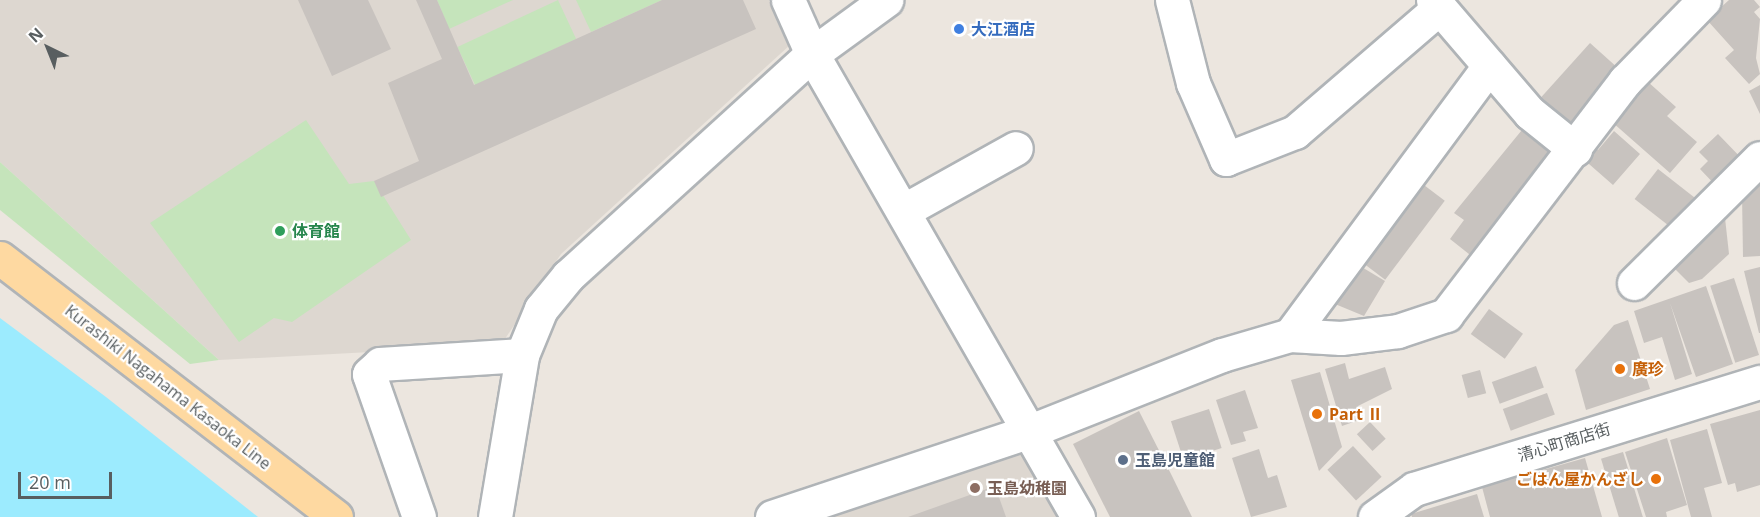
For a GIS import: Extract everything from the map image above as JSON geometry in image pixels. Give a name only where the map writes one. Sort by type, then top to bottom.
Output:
[{"type":"main road","name":"Kurashiki Nagahama Kasaoka Line","points":[[0,258],[336,517]]},
{"type":"street","points":[[788,0],[812,54],[1078,517]]},
{"type":"street","points":[[495,517],[522,355],[542,309],[568,276],[812,54],[886,0]]},
{"type":"street","points":[[1172,0],[1193,83],[1226,159],[1295,132],[1436,4],[1530,113],[1575,148]]},
{"type":"street","points":[[772,517],[1030,431],[1159,378],[1290,335],[1341,338],[1398,331],[1446,315],[1624,81],[1704,0]]},
{"type":"street","points":[[1290,335],[1489,66]]},
{"type":"street","points":[[903,211],[1016,148]]},
{"type":"street","points":[[1634,283],[1760,158]]},
{"type":"street","points":[[419,517],[369,374],[380,364],[522,355]]},
{"type":"street","name":"清心町商店街","points":[[1375,517],[1414,489],[1760,382]]},
{"type":"shaded area","points":[[0,0],[769,0],[790,45],[561,254],[501,345],[219,360],[0,162]]},
{"type":"shaded area","name":"玉島幼稚園","points":[[1025,446],[1064,517],[816,517]]},
{"type":"green space","points":[[437,0],[513,0],[449,29]]},
{"type":"green space","points":[[558,0],[576,39],[476,86],[457,47]]},
{"type":"green space","points":[[576,0],[662,0],[591,32]]},
{"type":"green space","name":"体育館","points":[[306,120],[349,184],[374,181],[411,240],[292,322],[274,318],[239,342],[150,223]]},
{"type":"green space","points":[[0,162],[219,360],[190,364],[0,210]]},
{"type":"water","points":[[0,318],[106,397],[258,517],[0,517]]},
{"type":"building","points":[[298,0],[368,0],[391,49],[332,76]]},
{"type":"building","points":[[416,0],[437,0],[474,85],[662,0],[743,0],[756,29],[381,197],[374,181],[419,161],[388,83],[442,59]]},
{"type":"building","points":[[1729,0],[1754,0],[1760,7],[1754,12],[1760,19],[1756,58],[1760,74],[1749,84],[1725,58],[1734,50],[1707,20]]},
{"type":"building","points":[[1590,43],[1621,71],[1569,129],[1538,101]]},
{"type":"building","points":[[1647,81],[1676,107],[1667,116],[1697,142],[1670,173],[1612,122]]},
{"type":"building","points":[[1760,85],[1760,114],[1749,91]]},
{"type":"building","points":[[1530,120],[1558,142],[1542,162],[1547,166],[1474,258],[1450,239],[1464,220],[1454,213]]},
{"type":"building","points":[[1614,131],[1640,154],[1613,185],[1581,157],[1591,145],[1598,150]]},
{"type":"building","points":[[1718,134],[1746,163],[1719,189],[1700,169],[1708,161],[1699,152]]},
{"type":"building","points":[[1658,169],[1701,202],[1677,232],[1635,199]]},
{"type":"building","points":[[1760,176],[1760,256],[1743,257],[1742,194]]},
{"type":"building","points":[[1416,179],[1445,201],[1385,280],[1356,258]]},
{"type":"building","points":[[1724,209],[1729,254],[1702,279],[1689,283],[1669,263]]},
{"type":"building","points":[[1350,260],[1385,281],[1364,316],[1335,304]]},
{"type":"building","points":[[1760,267],[1760,333],[1759,333],[1744,271]]},
{"type":"building","points":[[1734,278],[1759,355],[1735,363],[1710,286]]},
{"type":"building","points":[[1706,286],[1733,364],[1696,377],[1670,303],[1692,374],[1675,380],[1662,337],[1644,343],[1634,311]]},
{"type":"building","points":[[1489,309],[1523,334],[1505,359],[1471,334]]},
{"type":"building","name":"廣珍","points":[[1628,320],[1650,389],[1586,410],[1575,370],[1614,325]]},
{"type":"building","points":[[1345,363],[1349,379],[1385,367],[1392,389],[1358,406],[1362,419],[1342,426],[1325,369]]},
{"type":"building","points":[[1536,366],[1544,388],[1500,404],[1492,382]]},
{"type":"building","points":[[1480,370],[1486,393],[1468,398],[1462,375]]},
{"type":"building","name":"Part Ⅱ","points":[[1320,372],[1342,447],[1319,471],[1291,380]]},
{"type":"building","points":[[1245,390],[1258,428],[1243,432],[1246,441],[1231,445],[1216,400]]},
{"type":"building","points":[[1547,393],[1555,415],[1511,431],[1503,409]]},
{"type":"building","points":[[1209,409],[1222,448],[1184,460],[1171,421]]},
{"type":"building","points":[[1760,410],[1760,485],[1737,492],[1735,483],[1728,485],[1710,424]]},
{"type":"building","name":"玉島児童館","points":[[1139,411],[1192,517],[1110,517],[1073,444]]},
{"type":"building","points":[[1370,422],[1386,439],[1373,451],[1357,434]]},
{"type":"building","points":[[1707,429],[1722,483],[1704,488],[1712,517],[1691,517],[1670,440]]},
{"type":"building","name":"ごはん屋かんざし","points":[[1667,438],[1687,505],[1666,512],[1667,517],[1646,517],[1625,452]]},
{"type":"building","points":[[1353,446],[1382,477],[1356,501],[1327,470]]},
{"type":"building","points":[[1259,449],[1268,478],[1277,475],[1287,507],[1251,517],[1232,458]]},
{"type":"building","points":[[1623,452],[1643,517],[1619,517],[1601,459]]},
{"type":"building","points":[[1585,458],[1602,517],[1490,517],[1482,487]]},
{"type":"building","points":[[995,486],[1006,517],[908,517]]},
{"type":"building","points":[[1477,494],[1484,517],[1412,517],[1411,514]]},
{"type":"place","name":"大江酒店","points":[[959,29]]},
{"type":"place","name":"体育館","points":[[280,231]]},
{"type":"place","name":"廣珍","points":[[1620,369]]},
{"type":"place","name":"Part Ⅱ","points":[[1317,414]]},
{"type":"place","name":"玉島児童館","points":[[1123,460]]},
{"type":"place","name":"ごはん屋かんざし","points":[[1656,479]]},
{"type":"place","name":"玉島幼稚園","points":[[975,488]]}]
